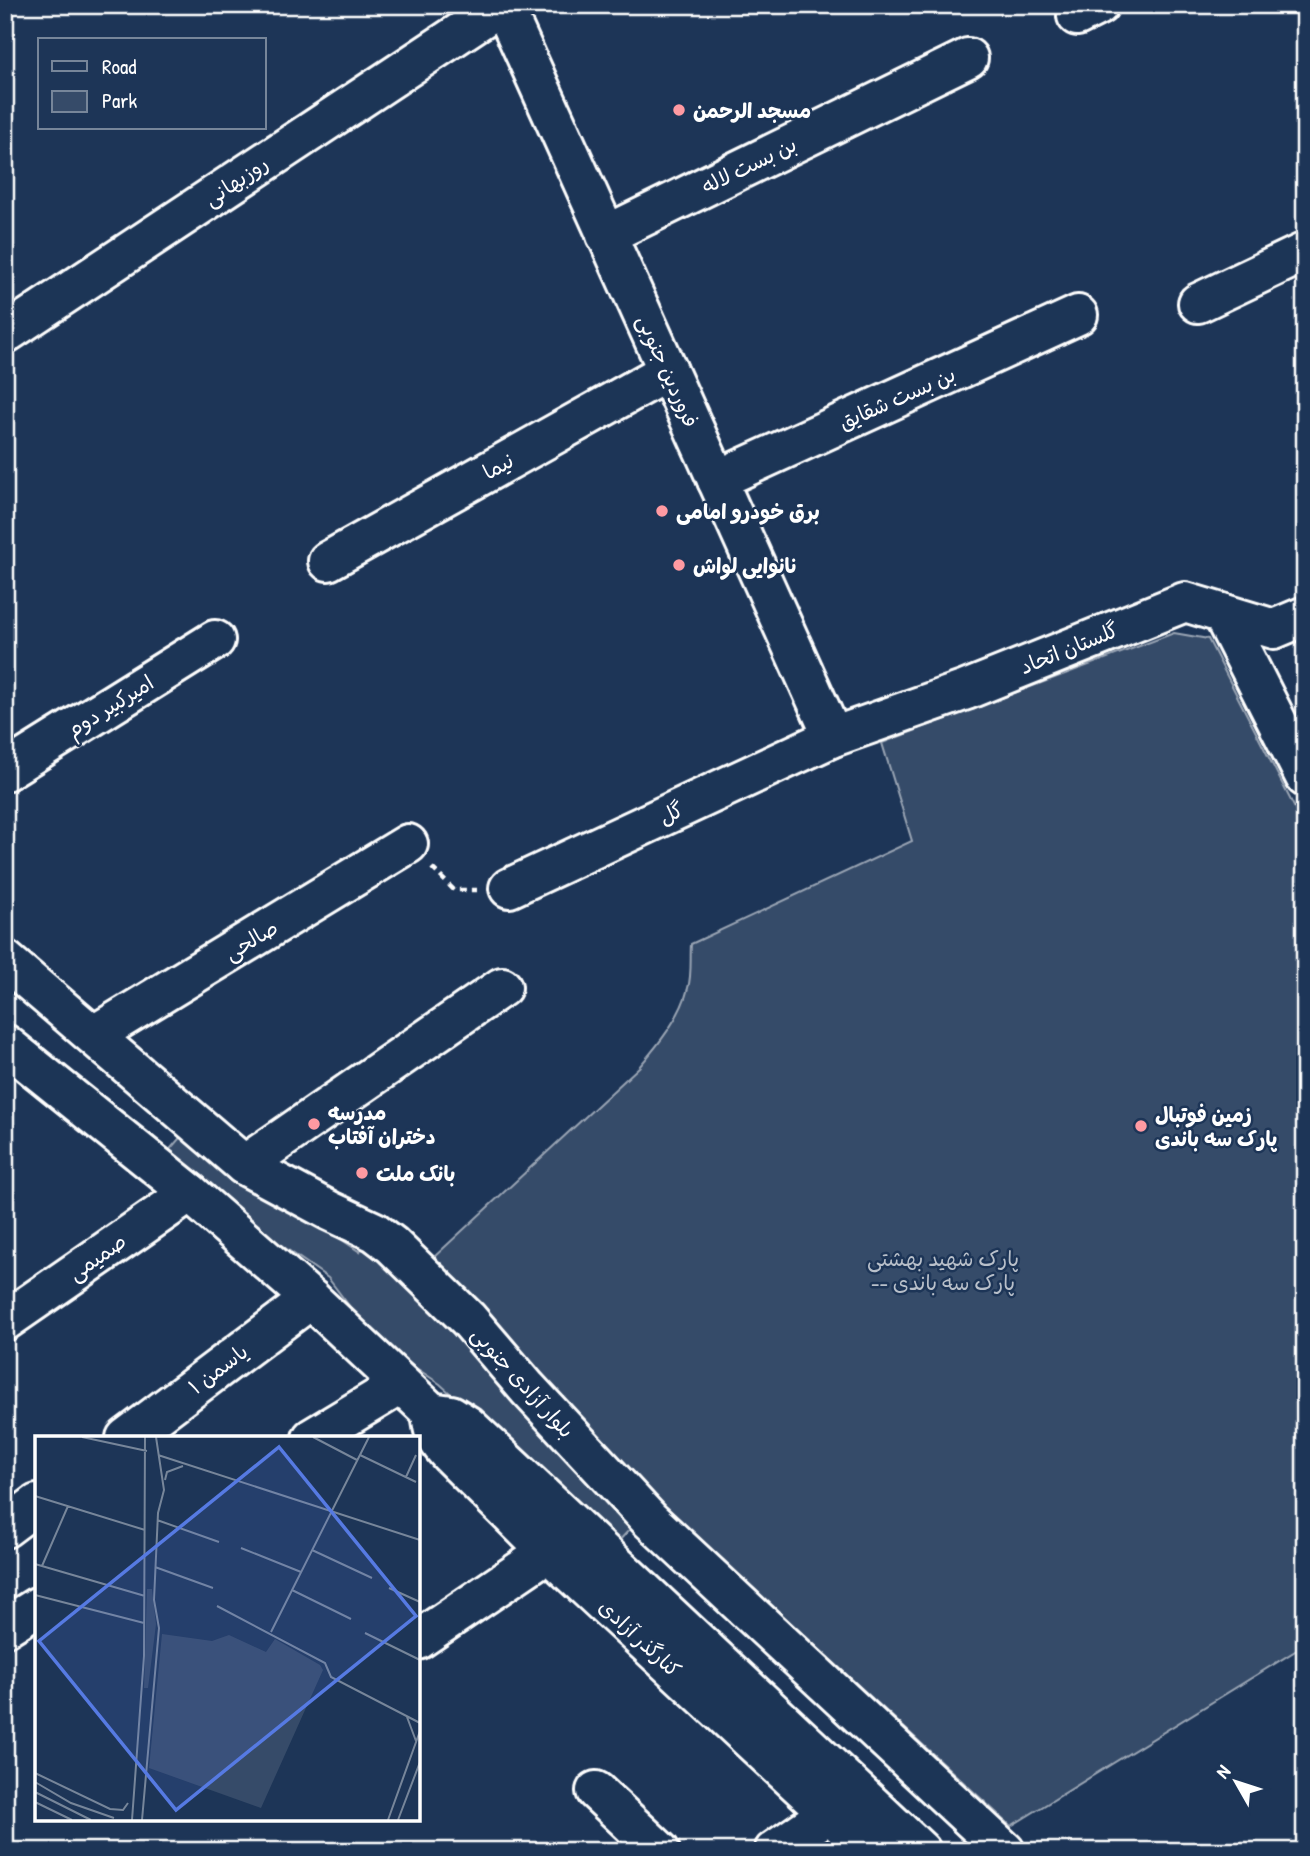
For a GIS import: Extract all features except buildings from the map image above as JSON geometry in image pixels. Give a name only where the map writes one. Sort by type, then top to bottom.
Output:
[{"type":"street","name":"فروردین جنوبی","points":[[502,5],[833,737]]},
{"type":"street","name":"روزبهانی","points":[[5,334],[502,5]]},
{"type":"street","name":"بن بست لاله","points":[[606,234],[968,58]]},
{"type":"street","points":[[1198,303],[1305,252]]},
{"type":"street","name":"بن بست شقایق","points":[[717,480],[1078,316]]},
{"type":"street","name":"نیما","points":[[328,561],[668,370]]},
{"type":"street","name":"گلستان اتحاد","points":[[833,737],[966,690],[1185,602],[1275,629],[1305,616]]},
{"type":"street","points":[[1222,613],[1305,777]]},
{"type":"street","name":"امیرکبیر دوم","points":[[5,771],[215,640]]},
{"type":"street","name":"گل","points":[[509,888],[833,737]]},
{"type":"street","name":"صالحی","points":[[94,1035],[408,844]]},
{"type":"street","name":"بلوار آزادی جنوبی","points":[[5,960],[244,1165],[375,1232],[392,1245],[468,1320],[527,1388],[650,1520],[1005,1851]]},
{"type":"street","points":[[244,1165],[502,987]]},
{"type":"street","points":[[5,1044],[190,1193],[311,1299],[431,1412],[451,1415],[467,1425],[920,1851]]},
{"type":"street","name":"صمیمی","points":[[5,1321],[190,1193]]},
{"type":"street","name":"یاسمن ۱","points":[[129,1436],[311,1299]]},
{"type":"street","points":[[315,1436],[400,1385]]},
{"type":"street","name":"کنارگذر آزادی","points":[[431,1412],[433,1431],[438,1443],[548,1552],[870,1851]]},
{"type":"street","points":[[5,1528],[35,1506]]},
{"type":"street","points":[[420,1639],[548,1552]]},
{"type":"street","points":[[5,1627],[35,1607]]},
{"type":"street","points":[[596,1791],[660,1851]]},
{"type":"street","points":[[775,1851],[829,1813]]},
{"type":"path","points":[[408,844],[454,890],[509,888]]},
{"type":"green space","name":"پارک شهید بهشتی -- پارک سه باندی","points":[[1174,633],[1208,639],[1305,828],[1305,1645],[1011,1826],[666,1508],[532,1368],[434,1257],[639,1067],[654,1049],[685,999],[690,978],[691,944],[912,841],[882,743]]},
{"type":"green space","points":[[184,1133],[360,1252],[361,1246],[420,1288],[632,1527],[616,1544],[440,1384],[376,1341],[328,1278],[244,1219],[165,1155]]},
{"type":"place","name":"مسجد الرحمن","points":[[679,110]]},
{"type":"place","name":"برق خودرو امامی","points":[[662,511]]},
{"type":"place","name":"نانوایی لواش","points":[[679,565]]},
{"type":"place","name":"مدرسه دختران آفتاب","points":[[314,1124]]},
{"type":"place","name":"زمین فوتبال پارک سه باندی","points":[[1141,1126]]},
{"type":"place","name":"بانک ملت","points":[[362,1173]]}]
